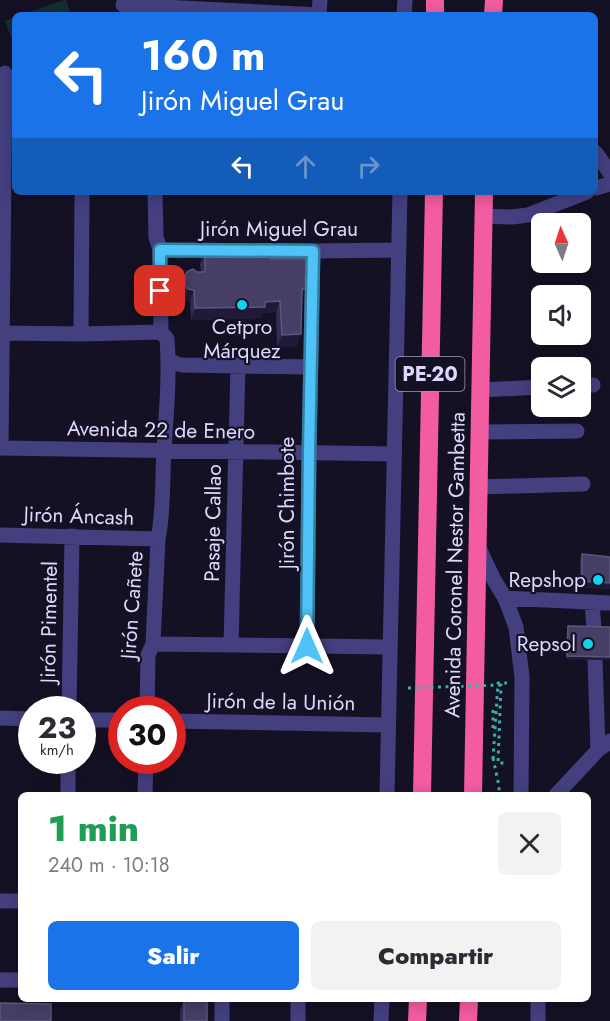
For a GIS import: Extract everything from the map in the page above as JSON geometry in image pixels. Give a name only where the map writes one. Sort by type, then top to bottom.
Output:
[{"type":"highway","name":"Avenida Coronel Nestor Gambetta","points":[[422,792],[434,195]]},
{"type":"highway","name":"Avenida Coronel Nestor Gambetta","points":[[473,792],[484,195]]},
{"type":"highway","points":[[417,1021],[418,1002]]},
{"type":"highway","points":[[468,1021],[469,1002]]},
{"type":"street","points":[[121,7],[245,12]]},
{"type":"street","points":[[0,448],[7,72]]},
{"type":"street","points":[[598,156],[610,173]]},
{"type":"street","points":[[81,334],[82,195]]},
{"type":"street","name":"Jirón Cañete","points":[[147,696],[148,655],[153,644],[158,539],[161,523],[169,360],[167,339],[161,332],[160,250],[156,237],[155,195]]},
{"type":"street","points":[[387,792],[400,195]]},
{"type":"street","points":[[484,216],[528,215],[579,195]]},
{"type":"street","name":"Jirón Miguel Grau","points":[[160,250],[399,250]]},
{"type":"street","name":"Jirón Chimbote","points":[[307,646],[313,251]]},
{"type":"street","points":[[1,340],[81,334],[161,332]]},
{"type":"street","points":[[169,360],[182,365],[310,367]]},
{"type":"street","name":"Pasaje Callao","points":[[231,645],[238,365]]},
{"type":"street","points":[[480,390],[531,388]]},
{"type":"street","points":[[480,432],[577,431]]},
{"type":"street","name":"Avenida 22 de Enero","points":[[0,448],[394,454]]},
{"type":"street","points":[[479,487],[583,484]]},
{"type":"street","name":"Jirón Áncash","points":[[0,535],[158,539]]},
{"type":"street","name":"Jirón Pimentel","points":[[69,696],[72,536]]},
{"type":"street","points":[[478,546],[505,598],[516,627],[522,677],[521,792]]},
{"type":"street","points":[[505,598],[610,603]]},
{"type":"street","points":[[592,602],[594,630]]},
{"type":"street","points":[[153,644],[390,647]]},
{"type":"street","points":[[559,792],[604,746],[595,660]]},
{"type":"street","points":[[0,718],[18,719]]},
{"type":"street","name":"Jirón de la Unión","points":[[186,721],[388,725]]},
{"type":"street","points":[[68,774],[68,792]]},
{"type":"street","points":[[145,792],[146,774]]},
{"type":"street","points":[[0,901],[18,901]]},
{"type":"street","points":[[0,980],[18,980]]},
{"type":"street","points":[[222,1002],[222,1021]]},
{"type":"street","points":[[298,1002],[298,1021]]},
{"type":"street","points":[[381,1021],[382,1002]]},
{"type":"street","points":[[538,1002],[538,1021]]},
{"type":"path","points":[[494,682],[493,759],[499,792]]},
{"type":"path","points":[[493,759],[498,683],[508,683]]},
{"type":"path","points":[[408,688],[501,685],[498,762],[505,763],[506,752]]},
{"type":"green space","points":[[66,0],[70,12],[30,12]]},
{"type":"green space","points":[[12,18],[12,40],[5,21]]},
{"type":"building","points":[[271,252],[271,259],[307,259],[306,289],[302,289],[301,334],[282,335],[280,301],[265,302],[265,307],[195,308],[194,290],[188,289],[185,285],[186,274],[193,269],[197,272],[205,272],[205,253]]},
{"type":"building","points":[[582,554],[610,557],[610,583],[582,581]]},
{"type":"building","name":"Repsol","points":[[568,626],[610,627],[610,657],[567,656]]},
{"type":"building","points":[[184,1002],[207,1002],[207,1021],[184,1021]]},
{"type":"building","points":[[0,1003],[51,1004],[51,1021],[0,1021]]},
{"type":"place","name":"Cetpro Márquez","points":[[242,305]]},
{"type":"place","name":"Repshop","points":[[598,580]]},
{"type":"place","name":"Repsol","points":[[588,644]]},
{"type":"route","points":[[160,291],[160,250],[313,251],[307,646]]}]
